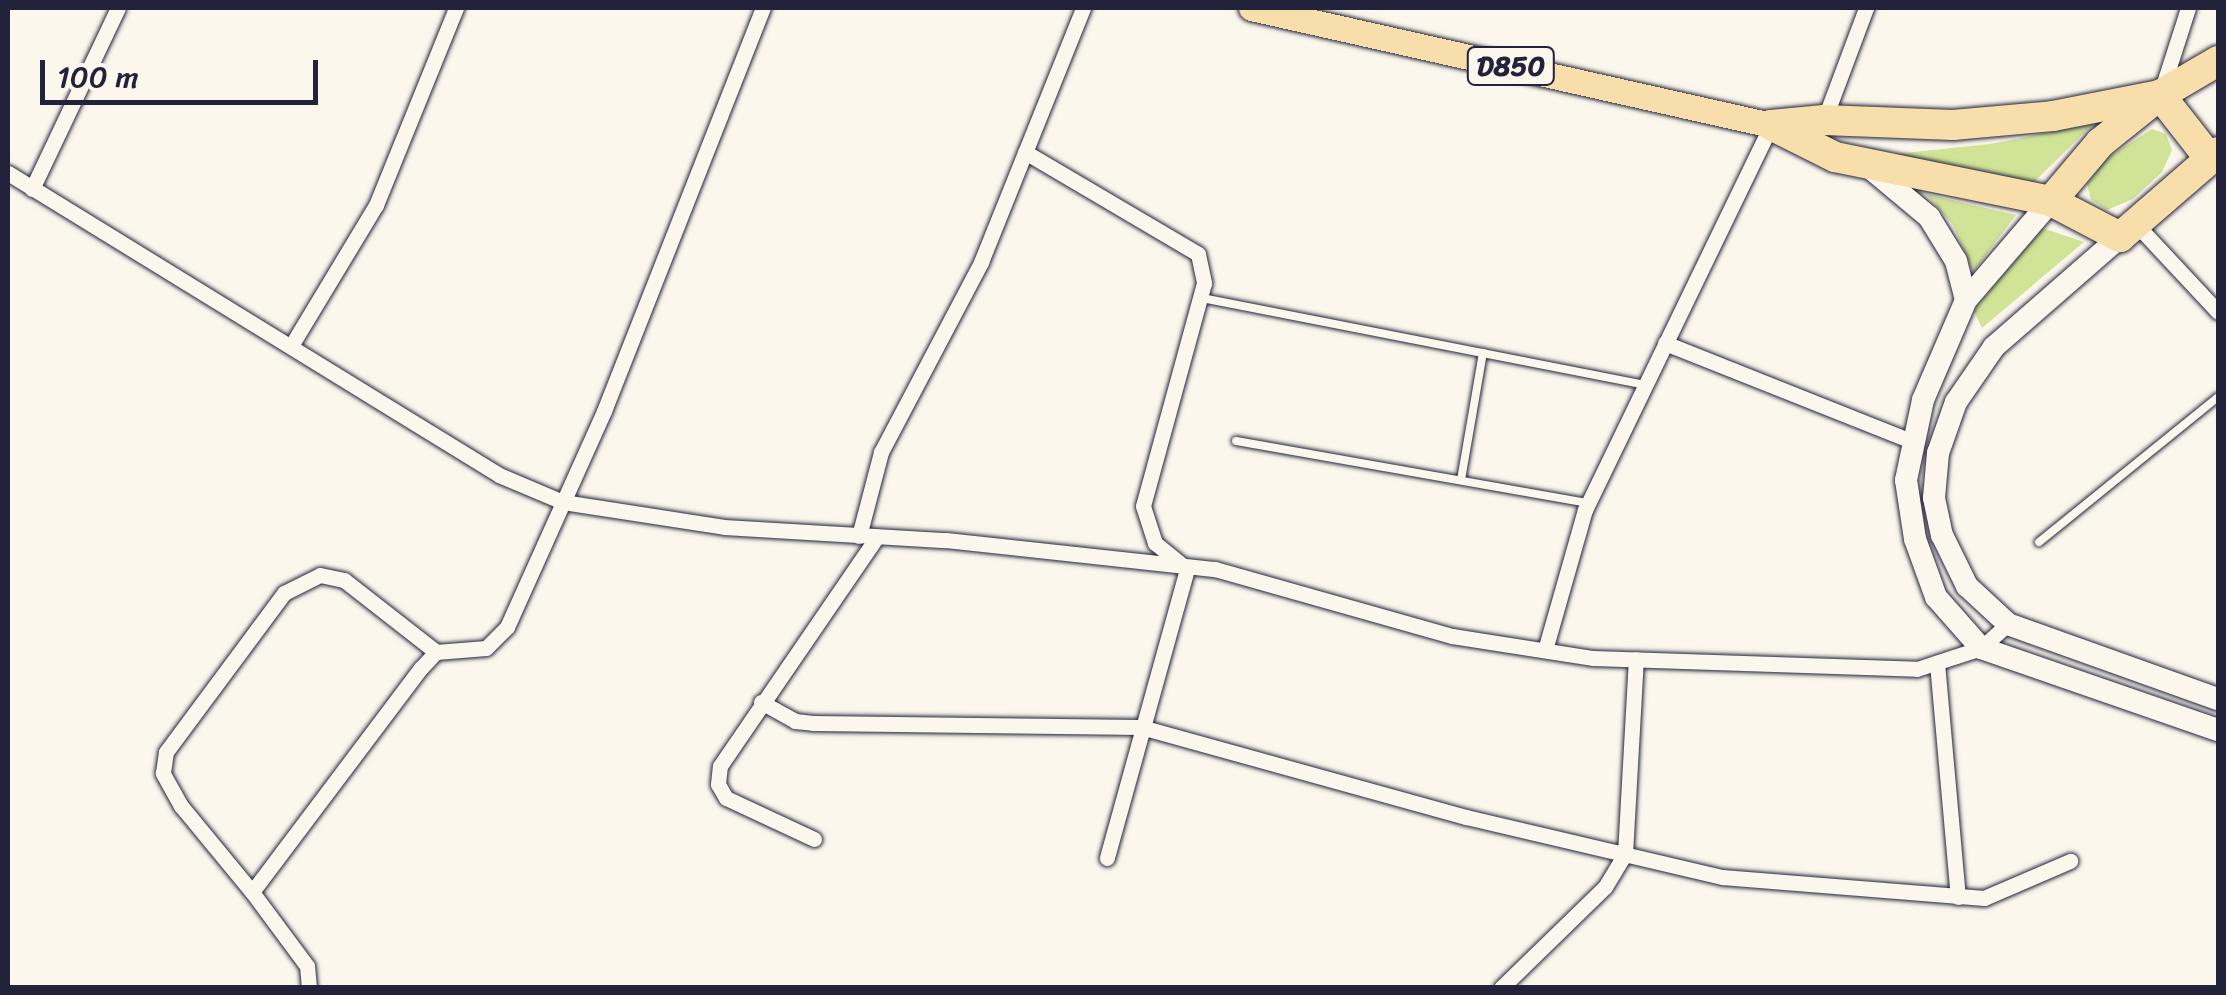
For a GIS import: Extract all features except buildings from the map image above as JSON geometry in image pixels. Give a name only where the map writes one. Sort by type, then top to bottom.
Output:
[{"type":"highway","name":"D850","points":[[1771,125],[1824,120],[1953,125],[2160,95],[2218,61]]},
{"type":"highway","points":[[2051,202],[2100,144],[2160,95],[2214,156],[2128,231]]},
{"type":"highway","name":"D850","points":[[1771,125],[1866,164],[2051,202],[2128,231]]},
{"type":"main road","name":"D850","points":[[1251,8],[1771,125]]},
{"type":"main road","points":[[1866,164],[1929,218],[1956,261],[1966,300]]},
{"type":"main road","points":[[2051,202],[1966,300],[1923,400],[1906,480],[1915,538],[1936,597],[1981,648],[2218,730]]},
{"type":"main road","points":[[2128,231],[1994,346],[1956,402],[1938,453],[1934,498],[1942,535],[1967,586],[2008,624],[2218,699]]},
{"type":"street","points":[[32,188],[118,8]]},
{"type":"street","points":[[291,346],[376,205],[456,8]]},
{"type":"street","points":[[309,988],[306,966],[252,892],[181,806],[164,762],[284,593],[320,575],[344,580],[436,652],[486,648],[497,639],[563,502],[763,8]]},
{"type":"street","points":[[858,536],[881,452],[981,262],[1083,8]]},
{"type":"street","points":[[1824,120],[1866,8]]},
{"type":"street","points":[[2160,95],[2188,8]]},
{"type":"street","points":[[1545,650],[1589,503],[1771,125]]},
{"type":"street","points":[[1026,152],[1198,254],[1200,298],[1143,506],[1155,543],[1187,568]]},
{"type":"street","points":[[8,173],[499,475],[563,502],[724,527],[1071,550],[1284,584],[1452,636],[1636,660],[1918,669],[1981,648],[2008,624]]},
{"type":"street","points":[[2128,231],[2218,312]]},
{"type":"street","points":[[1664,343],[1914,442]]},
{"type":"street","points":[[814,839],[726,798],[718,784],[730,747],[877,536]]},
{"type":"street","points":[[1107,858],[1187,568]]},
{"type":"street","points":[[252,892],[436,652]]},
{"type":"street","points":[[1501,988],[1605,887],[1625,854],[1636,660]]},
{"type":"street","points":[[1937,663],[1958,897]]},
{"type":"street","points":[[761,702],[795,722],[1142,728],[1722,878],[1958,897],[2005,893],[2070,860]]},
{"type":"lane","points":[[1200,298],[1644,386]]},
{"type":"lane","points":[[1461,480],[1483,354]]},
{"type":"lane","points":[[2040,542],[2218,397]]},
{"type":"lane","points":[[1236,441],[1589,503]]},
{"type":"green space","points":[[2093,124],[2026,190],[1885,155],[1990,144]]},
{"type":"green space","points":[[2152,129],[2166,134],[2172,150],[2162,172],[2133,199],[2107,210],[2091,200],[2087,184],[2106,159]]},
{"type":"green space","points":[[1926,194],[2016,215],[1973,272],[1953,225]]},
{"type":"green space","points":[[2036,226],[2084,242],[1982,328],[1974,311]]}]
